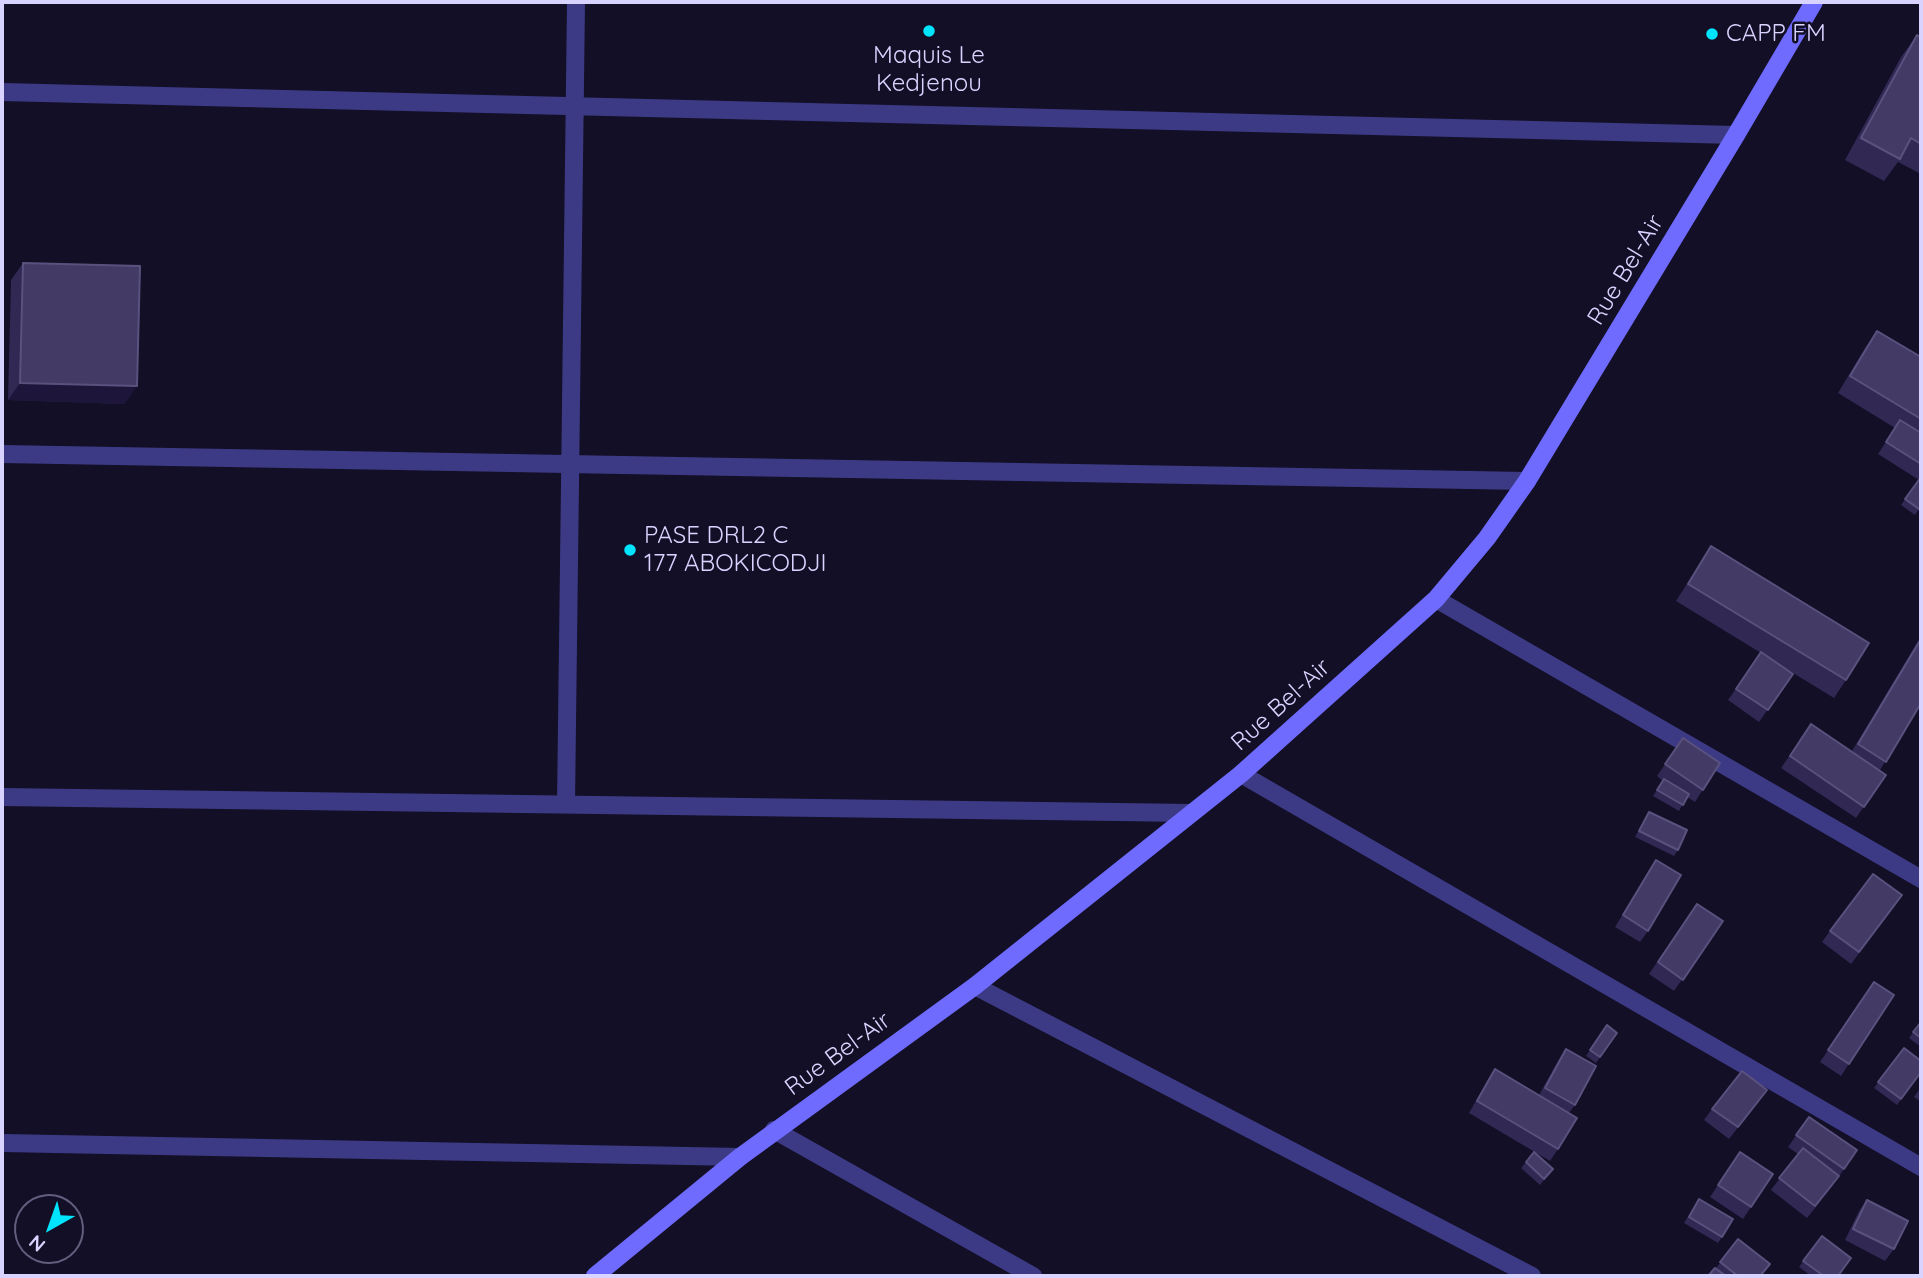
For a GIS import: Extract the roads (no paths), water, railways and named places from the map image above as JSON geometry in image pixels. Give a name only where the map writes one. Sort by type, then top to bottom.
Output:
[{"type":"main road","name":"Rue Bel-Air","points":[[596,1276],[774,1130],[975,986],[1241,774],[1436,599],[1487,538],[1527,481],[1814,2]]},
{"type":"street","points":[[566,804],[576,2]]},
{"type":"street","points":[[2,92],[1736,135]]},
{"type":"street","points":[[2,454],[1527,481]]},
{"type":"street","points":[[1436,599],[1921,879]]},
{"type":"street","points":[[1241,774],[1921,1167]]},
{"type":"street","points":[[2,797],[1191,813]]},
{"type":"street","points":[[975,986],[1532,1276]]},
{"type":"street","points":[[774,1130],[1033,1276]]},
{"type":"street","points":[[2,1143],[740,1157]]},
{"type":"place","name":"Maquis Le Kedjenou","points":[[929,31]]},
{"type":"place","name":"CAPP FM","points":[[1712,34]]},
{"type":"place","name":"PASE DRL2 C 177 ABOKICODJI","points":[[630,550]]}]
